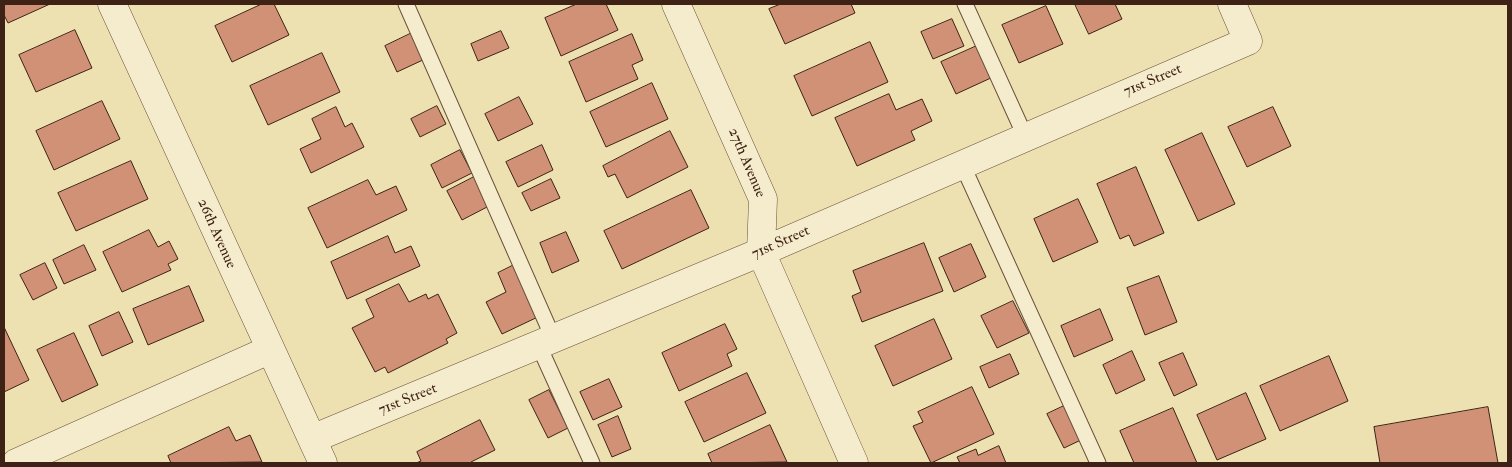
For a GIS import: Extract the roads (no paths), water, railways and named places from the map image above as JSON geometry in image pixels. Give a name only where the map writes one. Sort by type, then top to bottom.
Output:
[{"type":"street","name":"26th Avenue","points":[[112,4],[317,451]]},
{"type":"street","name":"27th Avenue","points":[[676,4],[763,200],[761,252],[854,463]]},
{"type":"street","name":"71st Street","points":[[317,451],[546,343],[761,252],[1248,40],[1232,4]]},
{"type":"street","points":[[16,463],[270,350]]},
{"type":"lane","points":[[406,4],[546,343],[592,463]]},
{"type":"lane","points":[[965,4],[1025,136]]},
{"type":"lane","points":[[962,164],[1098,463]]}]
